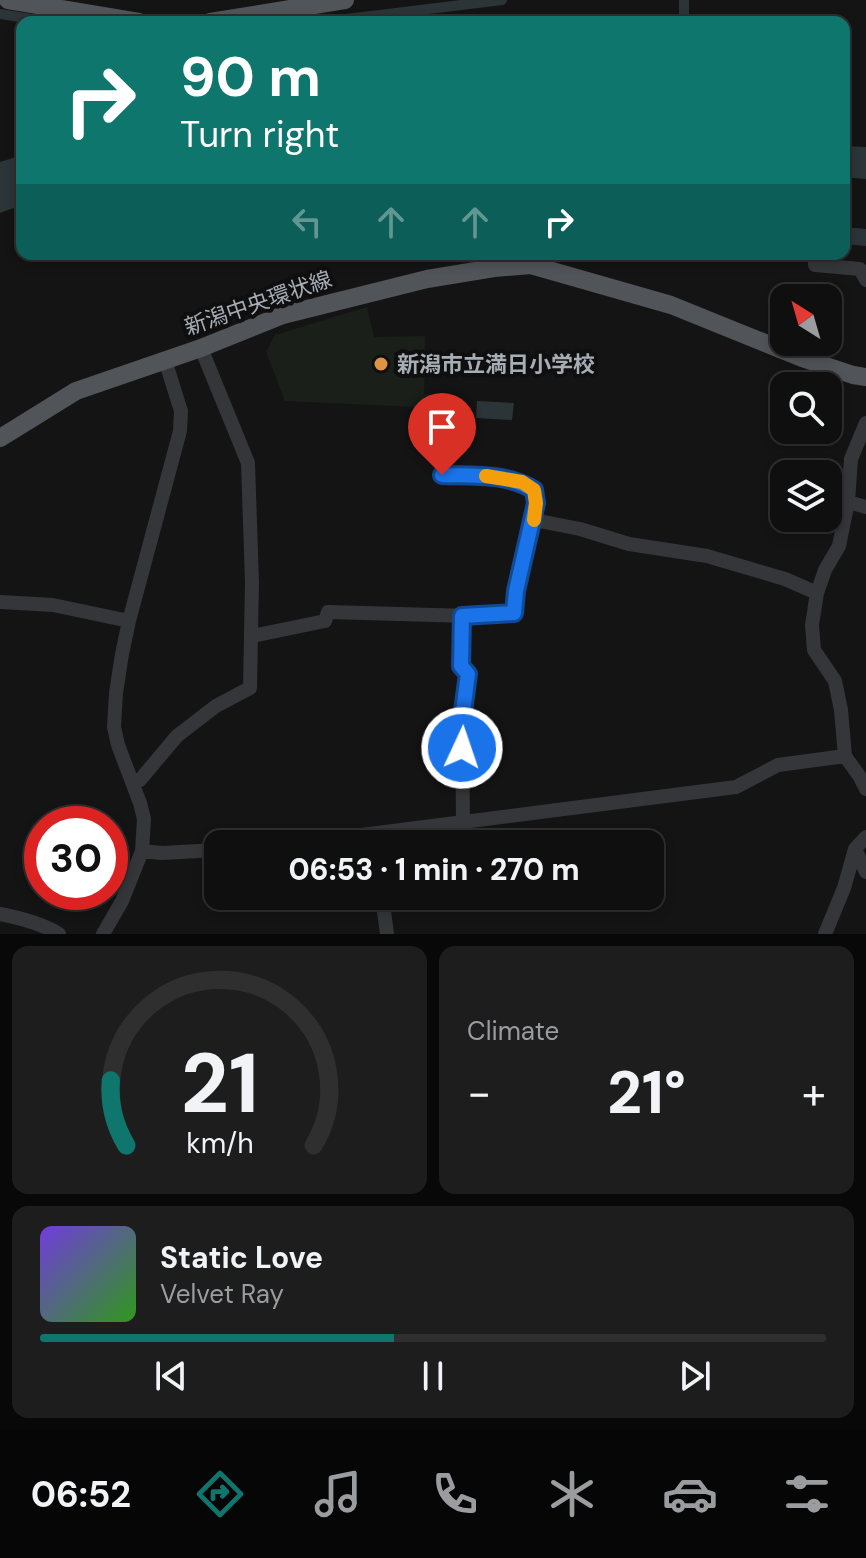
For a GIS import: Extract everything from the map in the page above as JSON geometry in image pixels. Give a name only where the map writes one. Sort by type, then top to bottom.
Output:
[{"type":"main road","points":[[8,0],[103,16]]},
{"type":"main road","points":[[240,16],[311,2],[345,0]]},
{"type":"main road","name":"新潟中央環状線","points":[[0,438],[76,391],[201,348],[283,315],[427,279],[531,265],[671,305],[802,358],[866,377]]},
{"type":"street","points":[[815,260],[815,265],[860,269],[866,280]]},
{"type":"street","points":[[133,784],[140,780],[177,736],[216,706],[250,688],[252,582],[248,463],[201,348]]},
{"type":"street","points":[[103,934],[122,901],[142,851],[144,819],[114,727],[118,680],[129,621],[180,431],[181,411],[165,360]]},
{"type":"street","points":[[866,423],[851,459],[848,502],[839,546],[825,570],[817,593],[812,625],[814,650],[835,681],[845,756],[866,789]]},
{"type":"street","points":[[252,636],[325,621],[328,612],[462,616],[514,613],[516,591],[534,520],[534,490],[522,482],[442,475]]},
{"type":"street","points":[[848,502],[866,507]]},
{"type":"street","points":[[534,520],[580,529],[629,544],[707,556],[785,579],[817,593]]},
{"type":"street","points":[[0,602],[53,605],[129,621]]},
{"type":"street","points":[[462,616],[461,666],[468,674],[462,719],[463,822]]},
{"type":"street","points":[[419,830],[736,787],[778,765],[845,756]]},
{"type":"street","points":[[825,934],[844,888],[855,849],[866,837]]},
{"type":"street","points":[[855,849],[866,872]]},
{"type":"street","points":[[142,851],[204,851]]},
{"type":"street","points":[[384,910],[387,934]]},
{"type":"street","points":[[0,914],[48,927],[59,934]]},
{"type":"shaded area","points":[[850,146],[866,147],[866,179],[850,178]]},
{"type":"shaded area","points":[[16,157],[16,207],[0,213],[0,162]]},
{"type":"shaded area","points":[[850,228],[866,229],[866,246],[850,245]]},
{"type":"shaded area","points":[[367,307],[374,337],[425,336],[424,394],[459,396],[458,409],[285,401],[266,352],[275,335]]},
{"type":"shaded area","points":[[477,401],[514,403],[512,420],[476,418]]},
{"type":"waterway","points":[[371,16],[502,0]]},
{"type":"waterway","points":[[684,1],[684,16]]},
{"type":"waterway","points":[[0,14],[16,17]]},
{"type":"slow traffic","points":[[486,476],[522,482],[534,490],[534,520]]},
{"type":"place","name":"新潟市立満日小学校","points":[[381,364]]},
{"type":"route","points":[[442,475],[522,482],[534,490],[536,503],[514,613],[462,616],[461,666],[468,674],[462,748]]}]
